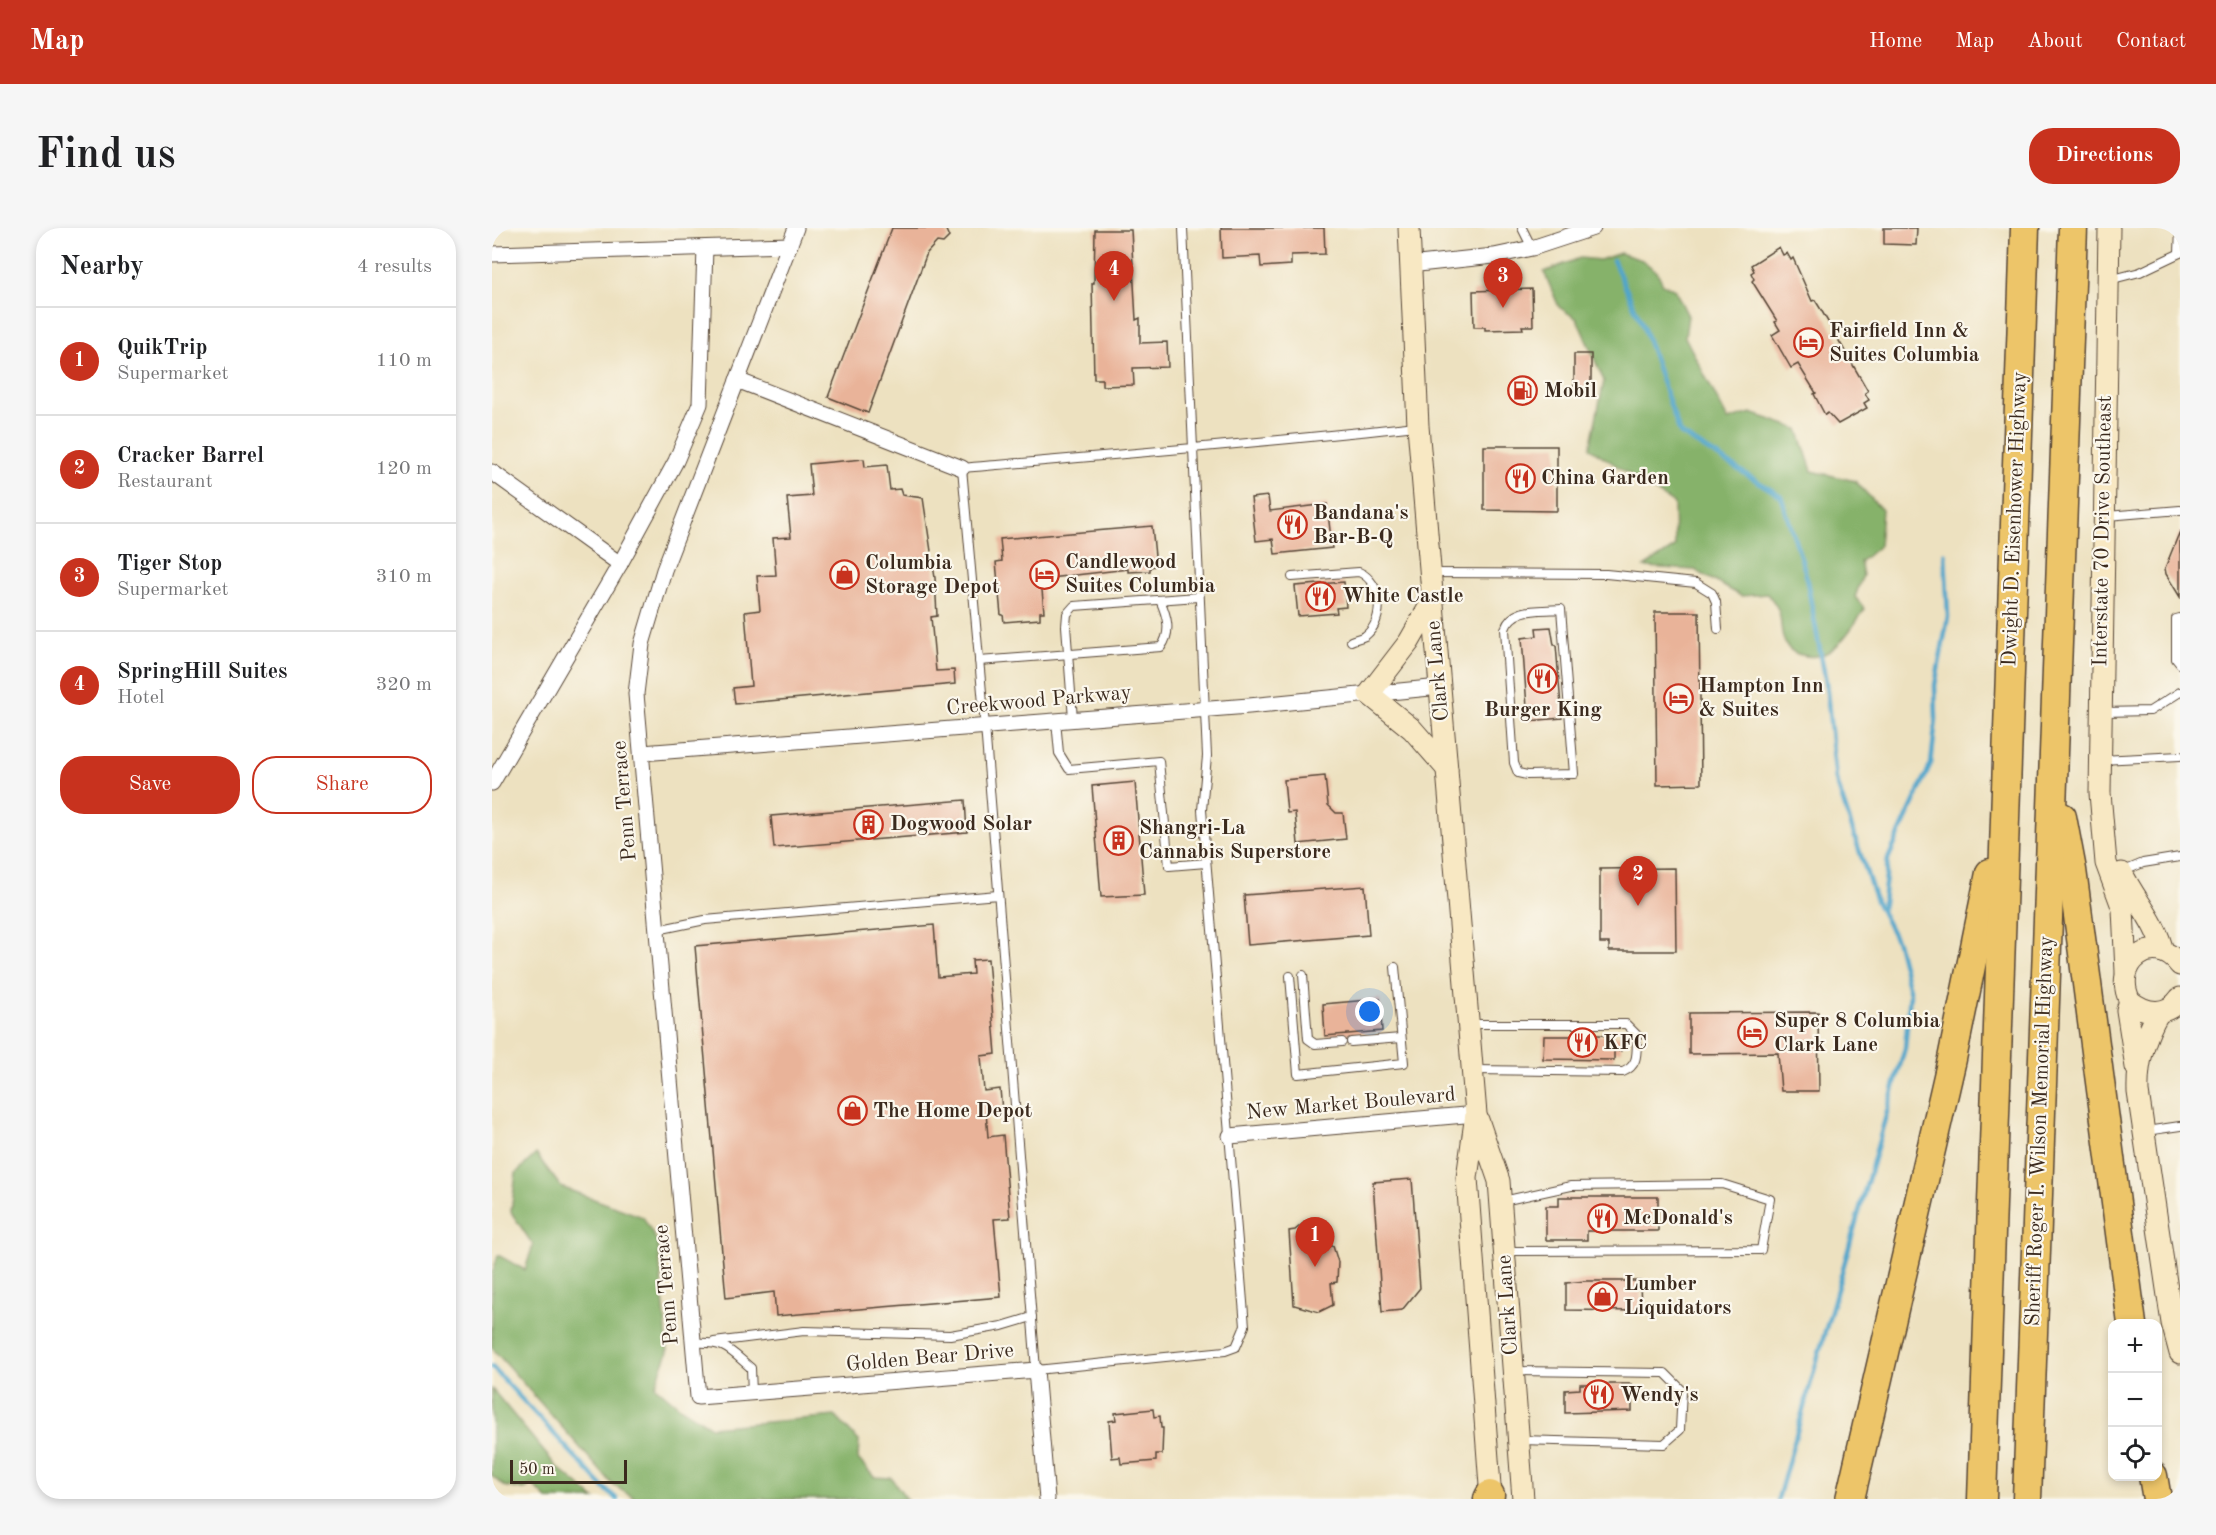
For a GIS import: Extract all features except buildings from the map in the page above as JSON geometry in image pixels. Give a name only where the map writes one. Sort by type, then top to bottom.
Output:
[{"type":"highway","name":"Dwight D. Eisenhower Highway","points":[[2005,810],[2025,228]]},
{"type":"highway","points":[[2073,228],[2052,763],[2072,870],[2131,1319]]},
{"type":"highway","name":"Sheriff Roger I. Wilson Memorial Highway","points":[[2027,1499],[2052,763]]},
{"type":"highway","points":[[1850,1499],[1953,1059],[1976,938],[2005,810]]},
{"type":"highway","points":[[1982,1499],[2005,810]]},
{"type":"highway","points":[[2154,1481],[2157,1499]]},
{"type":"main road","name":"Clark Lane","points":[[1409,228],[1418,426],[1476,1114],[1467,1178],[1490,1498]]},
{"type":"main road","name":"Interstate 70 Drive Southeast","points":[[2109,228],[2100,760],[2106,863],[2123,909],[2126,991],[2130,1001]]},
{"type":"main road","points":[[1432,602],[1409,642],[1369,694],[1412,729],[1446,769]]},
{"type":"main road","name":"Interstate 70 Drive Southeast","points":[[2104,834],[2130,891],[2175,960]]},
{"type":"main road","points":[[2126,972],[2139,955],[2149,951],[2175,960]]},
{"type":"main road","points":[[2179,1000],[2169,1009],[2159,1012],[2148,1012],[2130,1001],[2127,1010],[2180,1353]]},
{"type":"main road","points":[[2137,1070],[2151,1024],[2159,1012]]},
{"type":"main road","name":"Clark Lane","points":[[1476,1114],[1499,1181],[1523,1499]]},
{"type":"street","name":"Penn Terrace","points":[[698,1397],[636,694],[642,644],[663,570],[796,228]]},
{"type":"street","points":[[1409,265],[1494,256],[1532,248],[1593,228]]},
{"type":"street","points":[[492,254],[790,246]]},
{"type":"street","points":[[492,783],[620,564],[676,461],[700,404],[705,248]]},
{"type":"street","points":[[737,380],[962,468]]},
{"type":"street","points":[[494,478],[620,564]]},
{"type":"street","name":"Creekwood Parkway","points":[[642,753],[1056,721],[1440,687]]},
{"type":"street","name":"New Market Boulevard","points":[[1230,1136],[1476,1114]]},
{"type":"street","name":"Golden Bear Drive","points":[[698,1397],[1036,1370],[1047,1499]]},
{"type":"lane","points":[[1182,228],[1191,447],[1198,597],[1207,756],[1202,810],[1245,1326],[1236,1347],[1225,1351],[1036,1370],[985,726],[962,468],[1191,447],[1418,426]]},
{"type":"lane","points":[[1522,228],[1532,248]]},
{"type":"lane","points":[[2107,280],[2140,272],[2179,253],[2180,228]]},
{"type":"lane","points":[[2105,516],[2180,510]]},
{"type":"lane","points":[[1292,577],[1359,572],[1375,584],[1378,615],[1365,636],[1351,641]]},
{"type":"lane","points":[[1430,573],[1605,574],[1696,583],[1712,593],[1716,602],[1718,629]]},
{"type":"lane","points":[[1073,719],[1067,614],[1074,606],[1198,597]]},
{"type":"lane","points":[[979,661],[1161,647],[1166,640],[1168,627],[1160,600]]},
{"type":"lane","points":[[1561,609],[1574,774],[1527,775],[1518,773],[1514,763],[1509,681],[1505,629],[1509,619],[1516,613],[1561,609]]},
{"type":"lane","points":[[2180,618],[2176,619],[2176,659],[2180,664]]},
{"type":"lane","points":[[2100,712],[2150,711],[2180,692]]},
{"type":"lane","points":[[1056,721],[1059,753],[1069,769],[1159,760],[1169,866],[1206,863]]},
{"type":"lane","points":[[2100,760],[2180,756]]},
{"type":"lane","points":[[2121,872],[2143,863],[2180,857]]},
{"type":"lane","points":[[657,930],[705,920],[998,895]]},
{"type":"lane","points":[[1290,976],[1298,1074],[1404,1063],[1395,967]]},
{"type":"lane","points":[[1302,975],[1308,1039],[1315,1044],[1342,1042]]},
{"type":"lane","points":[[1468,1024],[1626,1024],[1637,1035],[1636,1062],[1632,1068],[1623,1072],[1472,1070]]},
{"type":"lane","points":[[1351,1041],[1401,1038]]},
{"type":"lane","points":[[2144,1131],[2180,1126]]},
{"type":"lane","points":[[1500,1202],[1571,1185],[1722,1184],[1770,1199],[1761,1250],[1504,1251]]},
{"type":"lane","points":[[693,1343],[804,1331],[950,1335],[1002,1326],[1032,1317]]},
{"type":"lane","points":[[714,1342],[728,1348],[751,1368],[752,1393]]},
{"type":"lane","points":[[1513,1371],[1665,1373],[1682,1390],[1680,1431],[1664,1443],[1518,1440]]},
{"type":"green space","points":[[1620,253],[1642,260],[1657,272],[1663,284],[1675,290],[1688,316],[1685,337],[1728,420],[1751,413],[1798,429],[1812,471],[1855,481],[1882,510],[1879,546],[1860,562],[1863,575],[1855,597],[1865,609],[1839,644],[1823,655],[1813,657],[1800,655],[1786,645],[1780,614],[1767,594],[1741,596],[1695,570],[1644,567],[1675,547],[1674,504],[1590,448],[1604,381],[1577,319],[1559,307],[1544,272],[1580,258],[1600,260]]},
{"type":"green space","points":[[536,1154],[561,1187],[643,1217],[658,1243],[668,1352],[655,1386],[681,1408],[711,1427],[835,1416],[859,1441],[858,1459],[874,1477],[891,1478],[907,1499],[636,1499],[613,1485],[492,1348],[492,1274],[498,1255],[525,1270],[533,1245],[511,1212],[516,1173]]},
{"type":"green space","points":[[492,1389],[556,1466],[595,1499],[547,1499],[532,1484],[524,1490],[504,1486],[492,1476]]},
{"type":"waterway","points":[[1613,260],[1643,326],[1680,433],[1781,496],[1805,571],[1826,682],[1836,780],[1876,901],[1897,942],[1910,994],[1905,1048],[1778,1499]]},
{"type":"waterway","points":[[1882,911],[1888,859],[1931,764],[1936,719],[1935,685],[1948,617],[1945,554]]},
{"type":"waterway","points":[[492,1367],[604,1488],[617,1499]]},
{"type":"place","name":"SpringHill Suites","points":[[1114,301]]},
{"type":"place","name":"Tiger Stop","points":[[1503,308]]},
{"type":"place","name":"Fairfield Inn & Suites Columbia","points":[[1808,343]]},
{"type":"place","name":"Mobil","points":[[1523,391]]},
{"type":"place","name":"China Garden","points":[[1520,478]]},
{"type":"place","name":"Bandana's Bar-B-Q","points":[[1292,525]]},
{"type":"place","name":"Candlewood Suites Columbia","points":[[1044,574]]},
{"type":"place","name":"Columbia Storage Depot","points":[[844,575]]},
{"type":"place","name":"White Castle","points":[[1321,596]]},
{"type":"place","name":"Burger King","points":[[1543,679]]},
{"type":"place","name":"Hampton Inn & Suites","points":[[1678,698]]},
{"type":"place","name":"Dogwood Solar","points":[[869,824]]},
{"type":"place","name":"Shangri-La Cannabis Superstore","points":[[1118,840]]},
{"type":"place","name":"Cracker Barrel","points":[[1638,906]]},
{"type":"place","name":"Super 8 Columbia Clark Lane","points":[[1753,1033]]},
{"type":"place","name":"KFC","points":[[1582,1043]]},
{"type":"place","name":"The Home Depot","points":[[852,1111]]},
{"type":"place","name":"McDonald's","points":[[1602,1218]]},
{"type":"place","name":"QuikTrip","points":[[1315,1267]]},
{"type":"place","name":"Lumber Liquidators","points":[[1603,1296]]},
{"type":"place","name":"Wendy's","points":[[1599,1395]]}]
